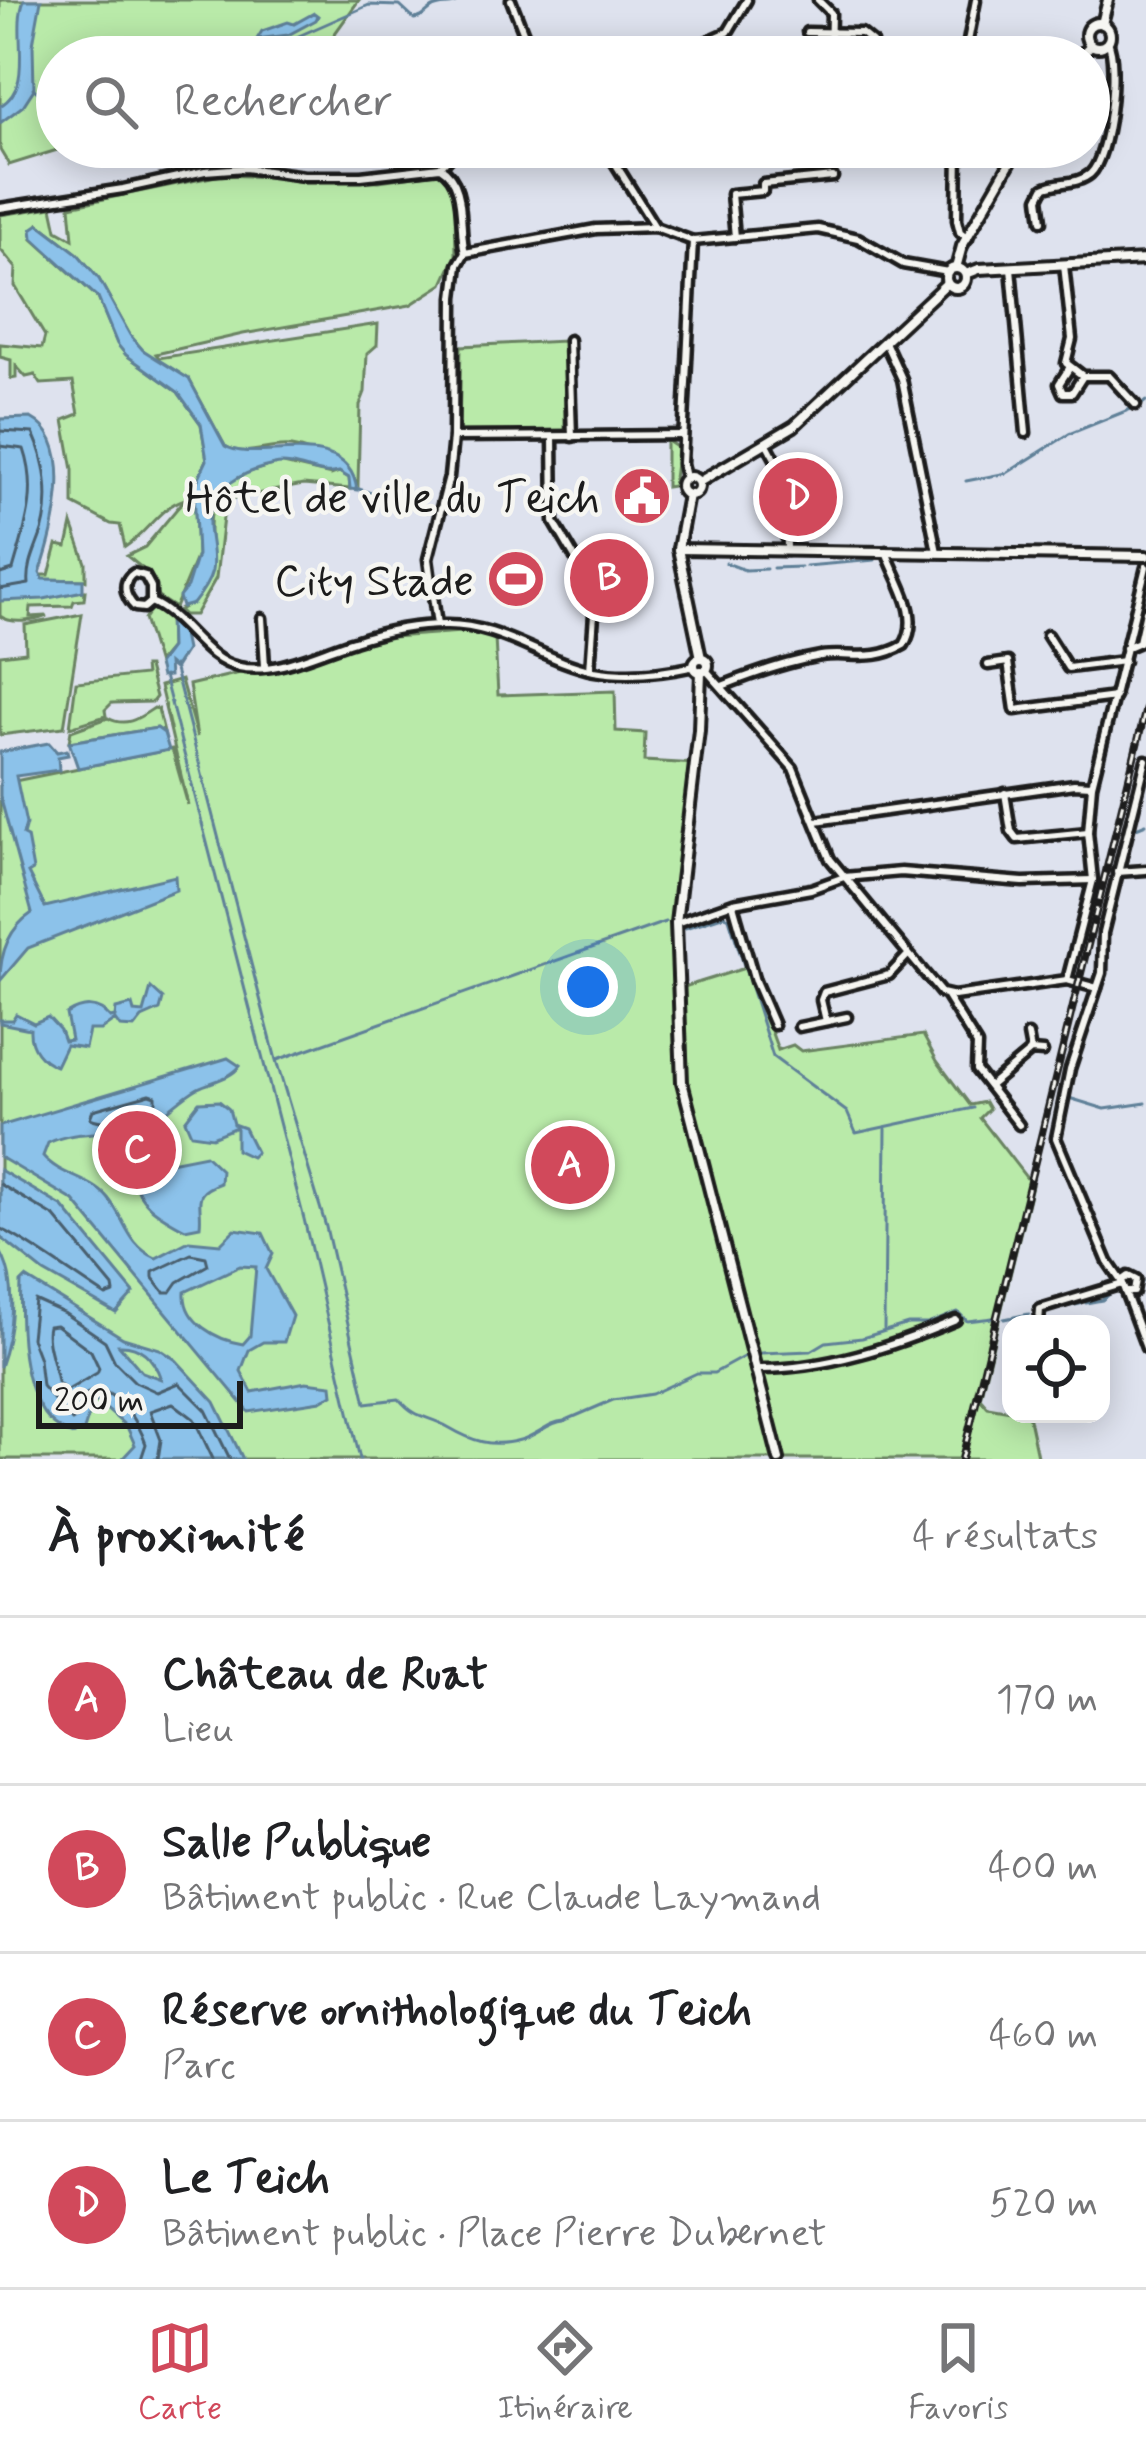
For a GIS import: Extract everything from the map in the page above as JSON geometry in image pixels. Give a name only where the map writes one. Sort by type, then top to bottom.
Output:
[{"type":"main road","points":[[1102,24],[1108,0]]},
{"type":"main road","points":[[1102,24],[1109,36]]},
{"type":"main road","points":[[1086,36],[1088,28],[1102,24]]},
{"type":"main road","points":[[699,482],[805,417],[947,284],[1007,168]]},
{"type":"main road","points":[[952,270],[966,274],[1146,260]]},
{"type":"main road","points":[[947,284],[962,286],[966,274]]},
{"type":"main road","points":[[688,495],[681,489],[685,478],[699,482]]},
{"type":"main road","points":[[688,495],[699,491],[699,482]]},
{"type":"main road","points":[[688,495],[677,549],[701,666],[699,730],[676,923],[684,1095],[779,1459]]},
{"type":"main road","points":[[677,549],[1146,556]]},
{"type":"street","points":[[511,0],[525,36]]},
{"type":"street","points":[[719,36],[735,26],[747,0]]},
{"type":"street","points":[[818,0],[830,13],[830,36]]},
{"type":"street","points":[[969,36],[976,0]]},
{"type":"street","points":[[807,32],[861,32],[865,36]]},
{"type":"street","points":[[1110,46],[1114,68],[1110,95]]},
{"type":"street","points":[[0,208],[245,168],[304,176],[361,176],[431,168]]},
{"type":"street","points":[[437,625],[429,552],[444,498],[453,437],[454,297],[458,265],[465,253],[457,189],[441,168]]},
{"type":"street","points":[[618,168],[656,227]]},
{"type":"street","points":[[958,168],[958,220],[960,232],[968,238]]},
{"type":"street","points":[[1042,221],[1039,198],[1044,188],[1078,181],[1095,168]]},
{"type":"street","points":[[735,238],[731,194],[763,191],[763,184],[833,177]]},
{"type":"street","points":[[465,253],[556,234],[656,227],[693,241],[808,229],[842,232],[903,264],[952,270]]},
{"type":"street","points":[[685,478],[693,241]]},
{"type":"street","points":[[1064,265],[1072,339],[1066,363],[1083,376],[1109,376],[1136,405]]},
{"type":"street","points":[[1011,268],[1026,433]]},
{"type":"street","points":[[569,340],[572,437]]},
{"type":"street","points":[[885,342],[902,379],[937,553]]},
{"type":"street","points":[[1070,367],[1059,384],[1063,393],[1072,393],[1083,376]]},
{"type":"street","points":[[453,437],[683,435]]},
{"type":"street","points":[[553,437],[554,522],[581,568],[594,614],[590,670]]},
{"type":"street","points":[[767,444],[786,479],[787,551]]},
{"type":"street","points":[[722,686],[780,664],[832,655],[868,656],[904,645],[911,630],[906,592],[886,551]]},
{"type":"street","points":[[1067,980],[1093,880],[1088,832],[1092,785],[1146,567]]},
{"type":"street","points":[[140,573],[147,579],[151,602],[140,609],[130,602],[125,588],[130,575],[140,573]]},
{"type":"street","points":[[151,602],[179,618],[223,662],[242,668],[266,666],[402,628],[437,625],[497,633],[590,670],[634,673],[701,666],[793,768],[828,855],[947,997],[977,1045],[976,1068],[1018,1125]]},
{"type":"street","points":[[1124,648],[1139,642],[1146,611]]},
{"type":"street","points":[[262,618],[266,666]]},
{"type":"street","points":[[1047,635],[1068,668],[1124,661]]},
{"type":"street","points":[[988,664],[1008,662],[1015,710],[1114,697]]},
{"type":"street","points":[[1146,760],[1103,933],[1102,973],[1070,1069],[1056,1138],[1108,1262],[1126,1283],[1146,1348]]},
{"type":"street","points":[[816,821],[1092,785]]},
{"type":"street","points":[[1005,794],[1011,831],[1017,839],[1088,832]]},
{"type":"street","points":[[1117,872],[1146,870]]},
{"type":"street","points":[[676,923],[733,903],[811,890],[844,877],[901,872],[1023,882],[1093,880]]},
{"type":"street","points":[[733,903],[755,980],[774,1025]]},
{"type":"street","points":[[826,1021],[824,992],[890,975],[908,955]]},
{"type":"street","points":[[947,997],[1067,980],[1096,988]]},
{"type":"street","points":[[799,1028],[847,1017]]},
{"type":"street","points":[[1028,1035],[1031,1051]]},
{"type":"street","points":[[988,1087],[1031,1051],[1043,1052]]},
{"type":"street","points":[[1040,1315],[1040,1309],[1146,1277]]},
{"type":"street","points":[[756,1369],[787,1368],[886,1347],[956,1320]]},
{"type":"green space","points":[[0,0],[359,0],[333,36],[36,36],[36,157],[9,165],[0,150]]},
{"type":"green space","points":[[442,172],[452,187],[456,255],[443,284],[410,305],[156,354],[159,358],[378,324],[377,345],[367,354],[360,405],[358,484],[338,466],[299,449],[241,451],[225,446],[189,379],[143,351],[99,279],[77,253],[39,224],[33,239],[98,298],[126,355],[178,392],[201,424],[207,460],[194,488],[197,555],[175,608],[158,597],[148,573],[127,556],[145,547],[185,499],[125,547],[120,525],[73,504],[73,470],[64,420],[79,414],[73,382],[41,384],[35,375],[26,377],[16,366],[16,378],[11,379],[11,360],[0,357],[0,344],[42,348],[45,336],[15,286],[16,268],[0,249],[0,215],[52,207],[57,230],[73,239],[70,206],[221,175],[379,181]]},
{"type":"green space","points":[[564,341],[565,432],[459,431],[461,346]]},
{"type":"green space","points":[[666,440],[678,448],[673,486],[666,487]]},
{"type":"green space","points":[[279,463],[331,475],[339,472],[349,478],[350,489],[303,485],[225,500],[216,578],[195,615],[184,615],[179,610],[197,596],[207,580],[212,508],[219,492],[239,476]]},
{"type":"green space","points":[[72,524],[86,563],[86,580],[43,579],[41,575],[49,575],[57,545],[67,547]]},
{"type":"green space","points":[[85,591],[84,600],[72,606],[31,607],[30,617],[47,616],[42,618],[17,621],[0,616],[0,601]]},
{"type":"green space","points":[[151,609],[169,614],[170,648],[159,668],[144,619]]},
{"type":"green space","points":[[82,614],[64,727],[0,735],[0,655],[26,652],[25,625]]},
{"type":"green space","points":[[476,631],[495,638],[498,695],[615,691],[616,731],[645,733],[644,761],[697,764],[680,927],[684,987],[748,967],[778,1050],[923,1035],[970,1105],[985,1102],[989,1109],[980,1118],[1032,1185],[980,1398],[988,1407],[1002,1409],[1002,1423],[1030,1423],[1037,1456],[1042,1459],[0,1459],[0,784],[172,749],[188,805],[160,686],[181,680],[197,737],[189,685],[392,637]]},
{"type":"green space","points":[[144,667],[148,667],[156,697],[152,702],[112,703],[106,716],[70,727],[76,682],[145,675]]},
{"type":"green space","points":[[154,708],[164,733],[157,728],[69,742],[71,731],[108,718],[132,720]]},
{"type":"water","points":[[24,0],[41,0],[33,44],[34,89],[23,106],[0,123],[0,106],[11,97],[20,72]]},
{"type":"water","points":[[314,13],[318,16],[288,35],[259,36],[288,22],[294,24]]},
{"type":"water","points":[[39,224],[77,253],[99,279],[143,350],[189,379],[225,446],[239,451],[319,452],[337,458],[350,470],[357,490],[350,489],[349,478],[339,472],[282,464],[230,483],[210,511],[211,575],[193,604],[182,607],[179,597],[197,555],[194,488],[207,460],[201,424],[178,392],[117,344],[98,298],[33,238],[32,229]]},
{"type":"water","points":[[31,418],[46,430],[58,468],[56,514],[40,573],[43,579],[83,580],[83,591],[0,601],[0,419]]},
{"type":"water","points":[[169,614],[181,626],[186,650],[174,669],[168,664],[169,676],[161,677],[158,664],[170,648]]},
{"type":"water","points":[[157,728],[164,733],[169,750],[78,768],[69,742]]},
{"type":"water","points":[[49,743],[57,752],[67,750],[68,755],[58,757],[59,770],[16,776],[26,824],[23,835],[33,870],[28,873],[45,907],[175,876],[176,890],[28,948],[0,981],[7,942],[32,913],[0,796],[0,752]]},
{"type":"water","points":[[151,988],[163,999],[160,1010],[142,1018],[134,1028],[120,1027],[115,1020],[101,1030],[89,1030],[85,1048],[66,1045],[56,1066],[37,1052],[30,1029],[0,1023],[16,1014],[34,1023],[48,1017],[64,1041],[71,1040],[66,1014],[90,1007],[110,1018],[115,1017],[116,1009],[132,1005],[134,1012],[144,1013]]},
{"type":"water","points":[[228,1058],[240,1066],[149,1123],[59,1138],[48,1143],[43,1156],[101,1191],[133,1239],[156,1258],[189,1241],[220,1244],[235,1229],[263,1233],[273,1254],[266,1269],[292,1316],[284,1342],[263,1342],[249,1350],[241,1371],[252,1392],[306,1382],[332,1385],[333,1394],[321,1401],[249,1412],[74,1201],[0,1157],[0,1126]],"holes":[[[240,1266],[256,1267],[250,1336],[243,1344],[213,1334],[196,1321],[185,1292]]]},
{"type":"water","points":[[219,1101],[229,1109],[233,1124],[244,1128],[256,1152],[251,1157],[236,1150],[236,1127],[212,1137],[191,1134],[185,1120],[199,1102]]},
{"type":"water","points":[[205,1155],[221,1170],[220,1183],[201,1195],[200,1226],[185,1229],[144,1201],[134,1174]]},
{"type":"water","points":[[0,1170],[63,1207],[134,1293],[116,1313],[44,1272],[0,1237]]},
{"type":"water","points":[[0,1251],[10,1278],[12,1309],[0,1367]]},
{"type":"water","points":[[26,1278],[123,1338],[160,1349],[176,1360],[215,1402],[243,1459],[122,1459],[135,1445],[127,1427],[97,1401],[84,1430],[73,1435],[55,1425],[32,1391],[26,1369],[21,1283]],"holes":[[[119,1345],[146,1354],[161,1379],[142,1372]]]},
{"type":"waterway","points":[[299,36],[369,5],[400,6],[414,19],[462,0]]},
{"type":"waterway","points":[[33,88],[36,91]]},
{"type":"waterway","points":[[1138,407],[1146,401]]},
{"type":"waterway","points":[[966,481],[1007,473],[1069,434],[1131,409]]},
{"type":"waterway","points":[[356,488],[427,512]]},
{"type":"waterway","points":[[806,566],[875,560]]},
{"type":"waterway","points":[[726,563],[745,570],[766,569]]},
{"type":"waterway","points":[[773,568],[801,567]]},
{"type":"waterway","points":[[174,666],[276,1060],[326,1227],[366,1403],[399,1399],[417,1414],[474,1439],[510,1442],[613,1400],[652,1394],[697,1373],[714,1373],[745,1356]]},
{"type":"waterway","points":[[164,676],[304,1219],[360,1459]]},
{"type":"waterway","points":[[1136,828],[1146,824]]},
{"type":"waterway","points":[[685,928],[725,915],[729,918],[773,1057],[847,1112],[856,1133],[973,1108]]},
{"type":"waterway","points":[[277,1060],[665,922]]},
{"type":"waterway","points":[[1069,1098],[1105,1109],[1146,1103]]},
{"type":"waterway","points":[[884,1329],[886,1129]]},
{"type":"waterway","points":[[1086,1303],[1102,1300],[1115,1290]]},
{"type":"waterway","points":[[1044,1311],[1080,1304]]},
{"type":"waterway","points":[[761,1353],[811,1351],[826,1342],[928,1324],[958,1312],[967,1321],[993,1318]]},
{"type":"waterway","points":[[1024,1315],[1029,1314]]},
{"type":"railway","points":[[962,1459],[1146,708]]},
{"type":"place","name":"Hôtel de ville du Teich","points":[[642,496]]},
{"type":"place","name":"Le Teich","points":[[798,497]]},
{"type":"place","name":"Salle Publique","points":[[609,578]]},
{"type":"place","name":"City Stade","points":[[516,579]]},
{"type":"place","name":"Réserve ornithologique du Teich","points":[[137,1150]]},
{"type":"place","name":"Château de Ruat","points":[[570,1165]]}]
